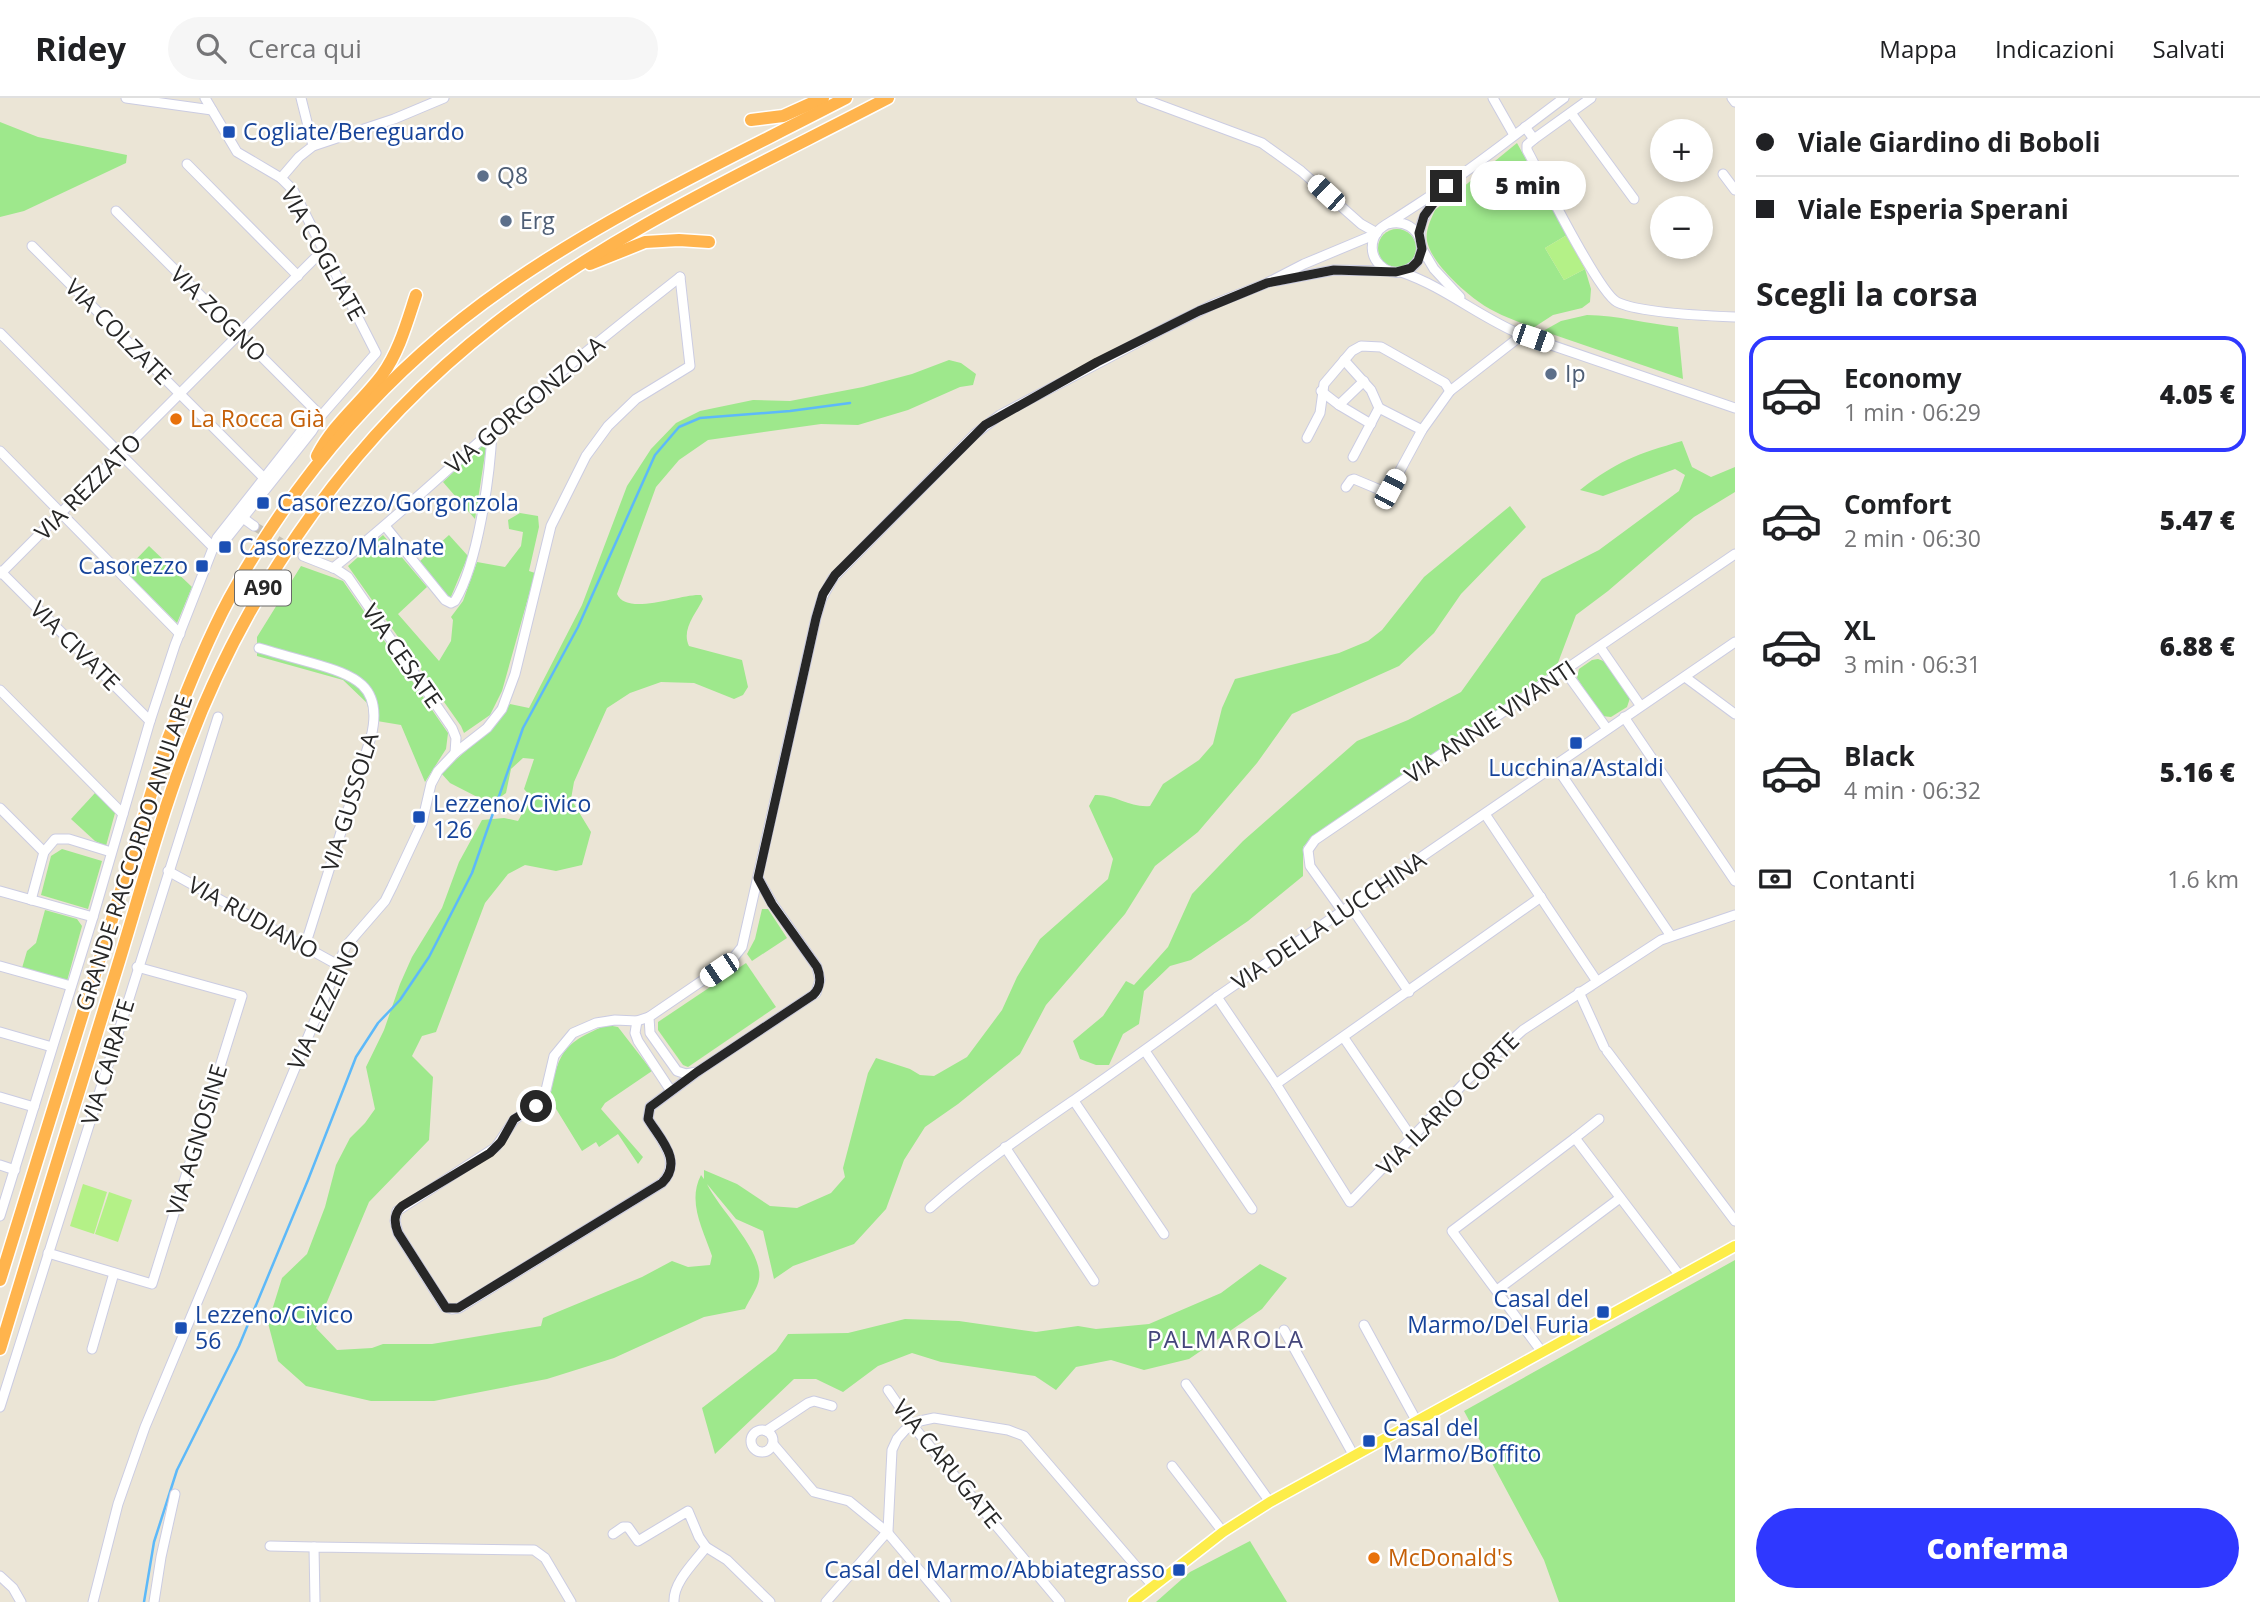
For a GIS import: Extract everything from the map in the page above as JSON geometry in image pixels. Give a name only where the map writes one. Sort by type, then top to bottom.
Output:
[{"type":"highway","points":[[751,120],[783,116],[823,98]]},
{"type":"highway","name":"GRANDE RACCORDO ANULARE","points":[[0,1280],[172,729],[228,601],[264,538],[309,474],[398,375],[501,290],[604,225],[846,98]]},
{"type":"highway","name":"GRANDE RACCORDO ANULARE","points":[[0,1349],[177,776],[204,706],[240,628],[301,528],[370,442],[405,405],[465,348],[560,276],[677,207],[888,98]]},
{"type":"highway","points":[[560,276],[645,242],[709,242]]},
{"type":"highway","points":[[309,474],[327,439],[389,364],[416,295]]},
{"type":"main road","points":[[1133,1602],[1223,1532],[1270,1502],[1735,1246]]},
{"type":"street","points":[[126,98],[212,110]]},
{"type":"street","name":"VIA COGLIATE","points":[[205,98],[237,152],[281,178],[295,195],[375,352],[374,357],[321,416]]},
{"type":"street","points":[[301,98],[313,146]]},
{"type":"street","points":[[281,178],[299,157],[313,146],[394,119],[444,98]]},
{"type":"street","points":[[1141,98],[1262,143],[1301,171],[1376,234]]},
{"type":"street","points":[[1493,98],[1514,135]]},
{"type":"street","points":[[758,878],[772,904],[817,967],[820,980],[817,990],[652,1106],[648,1116],[670,1154],[671,1168],[666,1180],[458,1308],[443,1306],[398,1233],[395,1221],[397,1211],[496,1147],[514,1119],[539,1103],[546,1090],[554,1056],[573,1033],[596,1023],[637,1021],[649,1017],[734,958],[745,937],[751,905],[816,618],[823,594],[835,575],[990,421],[1165,327],[1376,234],[1446,186],[1564,98]]},
{"type":"street","points":[[1591,98],[1534,139],[1527,145],[1527,150],[1593,271],[1611,298],[1623,304],[1735,317]]},
{"type":"street","points":[[1571,113],[1634,199]]},
{"type":"street","points":[[1525,127],[1534,139]]},
{"type":"street","points":[[187,164],[298,276]]},
{"type":"street","points":[[1723,174],[1735,190]]},
{"type":"street","points":[[1401,272],[1416,264],[1421,244],[1419,233],[1424,216],[1446,186]]},
{"type":"street","name":"VIA ZOGNO","points":[[116,211],[321,416]]},
{"type":"street","points":[[1388,224],[1395,222],[1414,229],[1434,269],[1468,306]]},
{"type":"street","points":[[1376,234],[1372,247],[1374,257],[1378,264],[1389,271]]},
{"type":"street","name":"VIA COLZATE","points":[[32,246],[263,478]]},
{"type":"street","name":"VIA REZZATO","points":[[1,572],[323,250]]},
{"type":"street","points":[[1267,283],[1334,270],[1401,272],[1430,282],[1493,321],[1522,335],[1735,408]]},
{"type":"street","name":"VIA GORGONZOLA","points":[[332,568],[385,526],[492,431],[680,277]]},
{"type":"street","name":"VIA LEZZENO","points":[[93,1602],[118,1504],[141,1439],[348,942],[389,892],[424,819],[432,781],[441,767],[491,725],[506,700],[515,674],[551,526],[586,456],[608,426],[636,399],[690,366],[680,277]]},
{"type":"street","points":[[0,333],[214,548]]},
{"type":"street","points":[[1346,487],[1354,479],[1385,492],[1390,489],[1422,430],[1450,391],[1522,335]]},
{"type":"street","points":[[1307,438],[1320,413],[1324,384],[1352,352],[1362,346],[1381,347],[1445,383],[1450,391]]},
{"type":"street","points":[[1344,360],[1364,381],[1379,408],[1422,430]]},
{"type":"street","points":[[1339,405],[1364,381]]},
{"type":"street","points":[[1321,391],[1371,424]]},
{"type":"street","points":[[1353,457],[1379,408]]},
{"type":"street","points":[[214,548],[224,541],[243,518],[321,416]]},
{"type":"street","points":[[1,1211],[93,917],[150,721],[219,532],[302,429],[321,416]]},
{"type":"street","points":[[385,526],[445,600],[450,603],[455,601],[474,550],[491,458],[492,431]]},
{"type":"street","points":[[0,451],[180,634]]},
{"type":"street","points":[[243,518],[254,526]]},
{"type":"street","name":"VIA ANNIE VIVANTI","points":[[1347,909],[1310,866],[1307,854],[1310,844],[1735,554]]},
{"type":"street","points":[[303,556],[332,568]]},
{"type":"street","name":"VIA CESATE","points":[[332,568],[348,576],[450,725],[455,735],[455,753]]},
{"type":"street","name":"VIA CIVATE","points":[[1,572],[150,721]]},
{"type":"street","name":"VIA DELLA LUCCHINA","points":[[930,1208],[1005,1147],[1145,1051],[1217,997],[1735,642]]},
{"type":"street","name":"VIA GUSSOLA","points":[[258,648],[350,675],[363,685],[373,707],[371,737],[305,946]]},
{"type":"street","points":[[1600,648],[1640,705]]},
{"type":"street","points":[[1566,671],[1607,729]]},
{"type":"street","points":[[1685,677],[1735,714]]},
{"type":"street","points":[[0,690],[123,814]]},
{"type":"street","name":"VIA CAIRATE","points":[[0,1407],[218,717]]},
{"type":"street","points":[[1624,717],[1735,881]]},
{"type":"street","points":[[1555,765],[1671,936]]},
{"type":"street","points":[[0,808],[44,852]]},
{"type":"street","points":[[1485,814],[1596,980]]},
{"type":"street","points":[[30,900],[44,852],[51,841],[60,838],[111,852]]},
{"type":"street","name":"VIA RUDIANO","points":[[168,871],[338,965]]},
{"type":"street","points":[[0,891],[93,917]]},
{"type":"street","points":[[1217,997],[1276,1084],[1541,897]]},
{"type":"street","points":[[751,905],[761,902],[772,904]]},
{"type":"street","points":[[1347,909],[1409,992]]},
{"type":"street","name":"VIA ILARIO CORTE","points":[[1276,1084],[1350,1202],[1468,1079],[1519,1032],[1596,980],[1671,936],[1735,915]]},
{"type":"street","points":[[0,966],[71,986]]},
{"type":"street","name":"VIA AGNOSINE","points":[[48,1253],[152,1284],[242,996],[137,967]]},
{"type":"street","points":[[1579,992],[1606,1049],[1735,1221]]},
{"type":"street","points":[[649,1017],[650,1033],[677,1071],[686,1074],[697,1072]]},
{"type":"street","points":[[637,1021],[635,1033],[638,1041],[671,1091]]},
{"type":"street","points":[[0,1031],[52,1047]]},
{"type":"street","points":[[1344,1038],[1412,1138]]},
{"type":"street","points":[[1145,1051],[1252,1209]]},
{"type":"street","points":[[0,1097],[34,1107]]},
{"type":"street","points":[[1073,1101],[1164,1234]]},
{"type":"street","points":[[1542,1352],[1452,1231],[1599,1119]]},
{"type":"street","points":[[1576,1138],[1680,1276]]},
{"type":"street","points":[[1005,1147],[1094,1281]]},
{"type":"street","points":[[0,1165],[15,1170]]},
{"type":"street","points":[[1497,1290],[1620,1198]]},
{"type":"street","points":[[92,1349],[114,1273]]},
{"type":"street","points":[[1364,1325],[1417,1422]]},
{"type":"street","points":[[1284,1330],[1354,1455]]},
{"type":"street","points":[[1186,1384],[1270,1502]]},
{"type":"street","name":"VIA CARUGATE","points":[[888,1390],[912,1425],[1060,1602]]},
{"type":"street","points":[[773,1444],[769,1450],[762,1453],[755,1451],[751,1445],[752,1435],[758,1431],[766,1431],[808,1403],[814,1401],[832,1406]]},
{"type":"street","points":[[826,1602],[887,1532],[890,1523],[892,1450],[898,1436],[912,1425],[925,1420],[940,1419],[1008,1430],[1024,1436],[1153,1586]]},
{"type":"street","points":[[766,1431],[772,1437],[773,1444],[814,1492],[849,1501],[887,1532],[946,1602]]},
{"type":"street","points":[[1172,1466],[1223,1532]]},
{"type":"street","points":[[154,1602],[175,1494]]},
{"type":"street","points":[[613,1534],[628,1527],[638,1541],[688,1511],[706,1547],[727,1560],[770,1602]]},
{"type":"street","points":[[270,1546],[532,1550],[545,1558],[571,1602]]},
{"type":"street","points":[[314,1547],[315,1602]]},
{"type":"street","points":[[674,1602],[674,1595],[681,1580],[706,1547]]},
{"type":"street","points":[[0,1576],[13,1588],[22,1602]]},
{"type":"green space","points":[[0,122],[38,137],[127,155],[126,163],[24,211],[0,217]]},
{"type":"green space","points":[[1517,143],[1567,235],[1545,248],[1564,280],[1585,269],[1591,289],[1590,302],[1582,308],[1553,315],[1533,328],[1492,310],[1464,290],[1434,258],[1427,241],[1435,210]]},
{"type":"green space","points":[[1397,229],[1410,235],[1416,248],[1410,261],[1397,267],[1384,261],[1378,248],[1384,235]]},
{"type":"green space","points":[[1567,235],[1585,269],[1564,280],[1545,248]]},
{"type":"green space","points":[[1587,315],[1678,327],[1683,379],[1543,331],[1561,321]]},
{"type":"green space","points":[[949,360],[961,363],[976,374],[973,385],[960,387],[908,410],[858,425],[821,424],[708,440],[679,460],[656,487],[617,594],[623,601],[632,604],[701,595],[703,599],[688,628],[689,646],[742,660],[748,687],[743,695],[734,699],[694,683],[661,682],[630,693],[607,708],[574,782],[571,799],[591,832],[582,865],[556,871],[525,865],[508,874],[485,903],[436,1032],[422,1036],[412,1056],[433,1077],[429,1140],[369,1202],[316,1328],[337,1350],[372,1348],[383,1344],[432,1344],[541,1326],[543,1318],[642,1277],[672,1261],[688,1267],[710,1265],[712,1256],[696,1205],[697,1185],[701,1175],[704,1179],[704,1170],[737,1184],[770,1206],[797,1208],[831,1193],[845,1177],[843,1168],[868,1073],[876,1058],[920,1075],[934,1076],[967,1057],[1002,1010],[1017,977],[1040,939],[1108,879],[1113,859],[1089,806],[1095,795],[1150,806],[1163,784],[1199,760],[1213,744],[1222,708],[1235,679],[1339,653],[1368,641],[1382,630],[1424,577],[1510,506],[1526,527],[1461,594],[1434,633],[1399,666],[1292,714],[1257,763],[1198,832],[1155,866],[1125,914],[1046,1005],[1020,1054],[925,1127],[904,1160],[886,1209],[854,1244],[793,1266],[774,1279],[763,1231],[736,1219],[707,1184],[748,1244],[759,1268],[758,1283],[745,1309],[704,1317],[614,1358],[547,1379],[434,1401],[371,1401],[306,1386],[278,1361],[268,1323],[282,1278],[307,1254],[325,1207],[336,1165],[350,1138],[375,1109],[366,1067],[384,1030],[412,957],[442,908],[459,862],[482,820],[504,818],[518,821],[531,797],[524,789],[534,759],[523,758],[511,769],[506,793],[491,804],[450,783],[441,773],[493,727],[510,704],[529,708],[582,605],[627,486],[651,449],[676,423],[700,411],[753,400],[790,401],[863,387],[912,374]]},
{"type":"green space","points":[[487,441],[475,519],[443,482]]},
{"type":"green space","points":[[1682,441],[1692,467],[1711,477],[1735,467],[1735,492],[1694,517],[1576,615],[1556,668],[1311,839],[1303,847],[1303,876],[1248,921],[1191,960],[1170,966],[1144,991],[1139,1024],[1123,1034],[1109,1065],[1096,1065],[1080,1059],[1073,1041],[1103,1016],[1126,981],[1134,985],[1168,947],[1192,894],[1243,841],[1357,741],[1408,720],[1461,692],[1542,579],[1599,550],[1679,491],[1685,475],[1675,469],[1603,496],[1580,490],[1628,460]]},
{"type":"green space","points":[[520,513],[538,516],[539,527],[529,571],[535,573],[502,691],[490,715],[464,733],[348,566],[383,535],[427,587],[398,614],[439,661],[451,641],[451,617],[463,601],[477,562],[505,567],[521,546],[523,532],[509,529],[508,520]]},
{"type":"green space","points":[[449,535],[468,556],[450,599],[420,561]]},
{"type":"green space","points":[[149,546],[192,587],[177,623],[125,571]]},
{"type":"green space","points":[[301,566],[343,581],[448,733],[446,749],[425,782],[401,725],[371,720],[367,703],[343,680],[257,656],[257,637]]},
{"type":"green space","points":[[1598,659],[1606,662],[1630,698],[1627,707],[1611,717],[1602,716],[1577,678],[1579,669]]},
{"type":"green space","points":[[95,793],[115,813],[106,846],[95,841],[71,819]]},
{"type":"green space","points":[[62,849],[102,861],[88,909],[41,895],[51,856]]},
{"type":"green space","points":[[762,909],[768,909],[787,938],[752,961],[747,954],[755,939]]},
{"type":"green space","points":[[45,910],[77,919],[82,926],[67,981],[22,968],[27,951],[36,943]]},
{"type":"green space","points":[[746,963],[776,1007],[688,1067],[683,1065],[658,1030],[658,1022]]},
{"type":"green space","points":[[607,1025],[618,1027],[652,1071],[605,1103],[601,1109],[643,1157],[638,1164],[618,1134],[599,1147],[596,1142],[582,1151],[550,1099],[556,1070],[565,1051],[592,1031]]},
{"type":"green space","points":[[83,1184],[107,1192],[94,1234],[70,1226]]},
{"type":"green space","points":[[109,1192],[132,1200],[118,1242],[95,1234]]},
{"type":"green space","points":[[1735,1260],[1735,1602],[1559,1602],[1544,1560],[1464,1411]]},
{"type":"green space","points":[[1260,1264],[1287,1278],[1262,1309],[1189,1359],[1144,1370],[1111,1360],[1076,1367],[1056,1390],[1035,1376],[941,1362],[912,1353],[878,1366],[843,1392],[816,1379],[794,1379],[715,1454],[702,1408],[776,1351],[788,1334],[848,1333],[905,1319],[959,1321],[1036,1332],[1078,1326],[1096,1329],[1149,1324],[1221,1293]]},
{"type":"green space","points":[[1250,1541],[1287,1602],[1156,1602],[1190,1572]]},
{"type":"waterway","points":[[144,1602],[154,1542],[177,1470],[239,1346],[356,1057],[378,1023],[400,1000],[429,957],[472,873],[523,728],[578,627],[655,455],[679,427],[700,418],[850,403]]},
{"type":"tunnel","points":[[254,526],[303,556]]},
{"type":"place","name":"Cogliate/Bereguardo","points":[[229,132]]},
{"type":"place","name":"Q8","points":[[483,176]]},
{"type":"place","name":"Erg","points":[[506,221]]},
{"type":"place","name":"Ip","points":[[1551,374]]},
{"type":"place","name":"La Rocca Già","points":[[176,419]]},
{"type":"place","name":"Casorezzo/Gorgonzola","points":[[263,503]]},
{"type":"place","name":"Casorezzo/Malnate","points":[[225,547]]},
{"type":"place","name":"Casorezzo","points":[[202,566]]},
{"type":"place","name":"Lucchina/Astaldi","points":[[1576,743]]},
{"type":"place","name":"Lezzeno/Civico 126","points":[[419,817]]},
{"type":"place","name":"Casal del Marmo/Del Furia","points":[[1603,1312]]},
{"type":"place","name":"Lezzeno/Civico 56","points":[[181,1328]]},
{"type":"place","name":"Casal del Marmo/Boffito","points":[[1369,1441]]},
{"type":"place","name":"McDonald's","points":[[1374,1558]]},
{"type":"place","name":"Casal del Marmo/Abbiategrasso","points":[[1179,1570]]},
{"type":"district","name":"PALMAROLA","points":[[1226,1340]]},
{"type":"route","points":[[536,1106],[514,1119],[501,1142],[490,1153],[402,1206],[396,1214],[395,1225],[398,1233],[446,1308],[458,1308],[666,1180],[671,1159],[669,1150],[648,1119],[650,1107],[697,1072],[816,993],[820,980],[817,967],[772,904],[758,878],[816,618],[823,594],[835,575],[985,425],[1097,362],[1199,311],[1267,283],[1334,270],[1401,272],[1411,268],[1418,261],[1422,249],[1419,233],[1424,216],[1446,186]]}]
